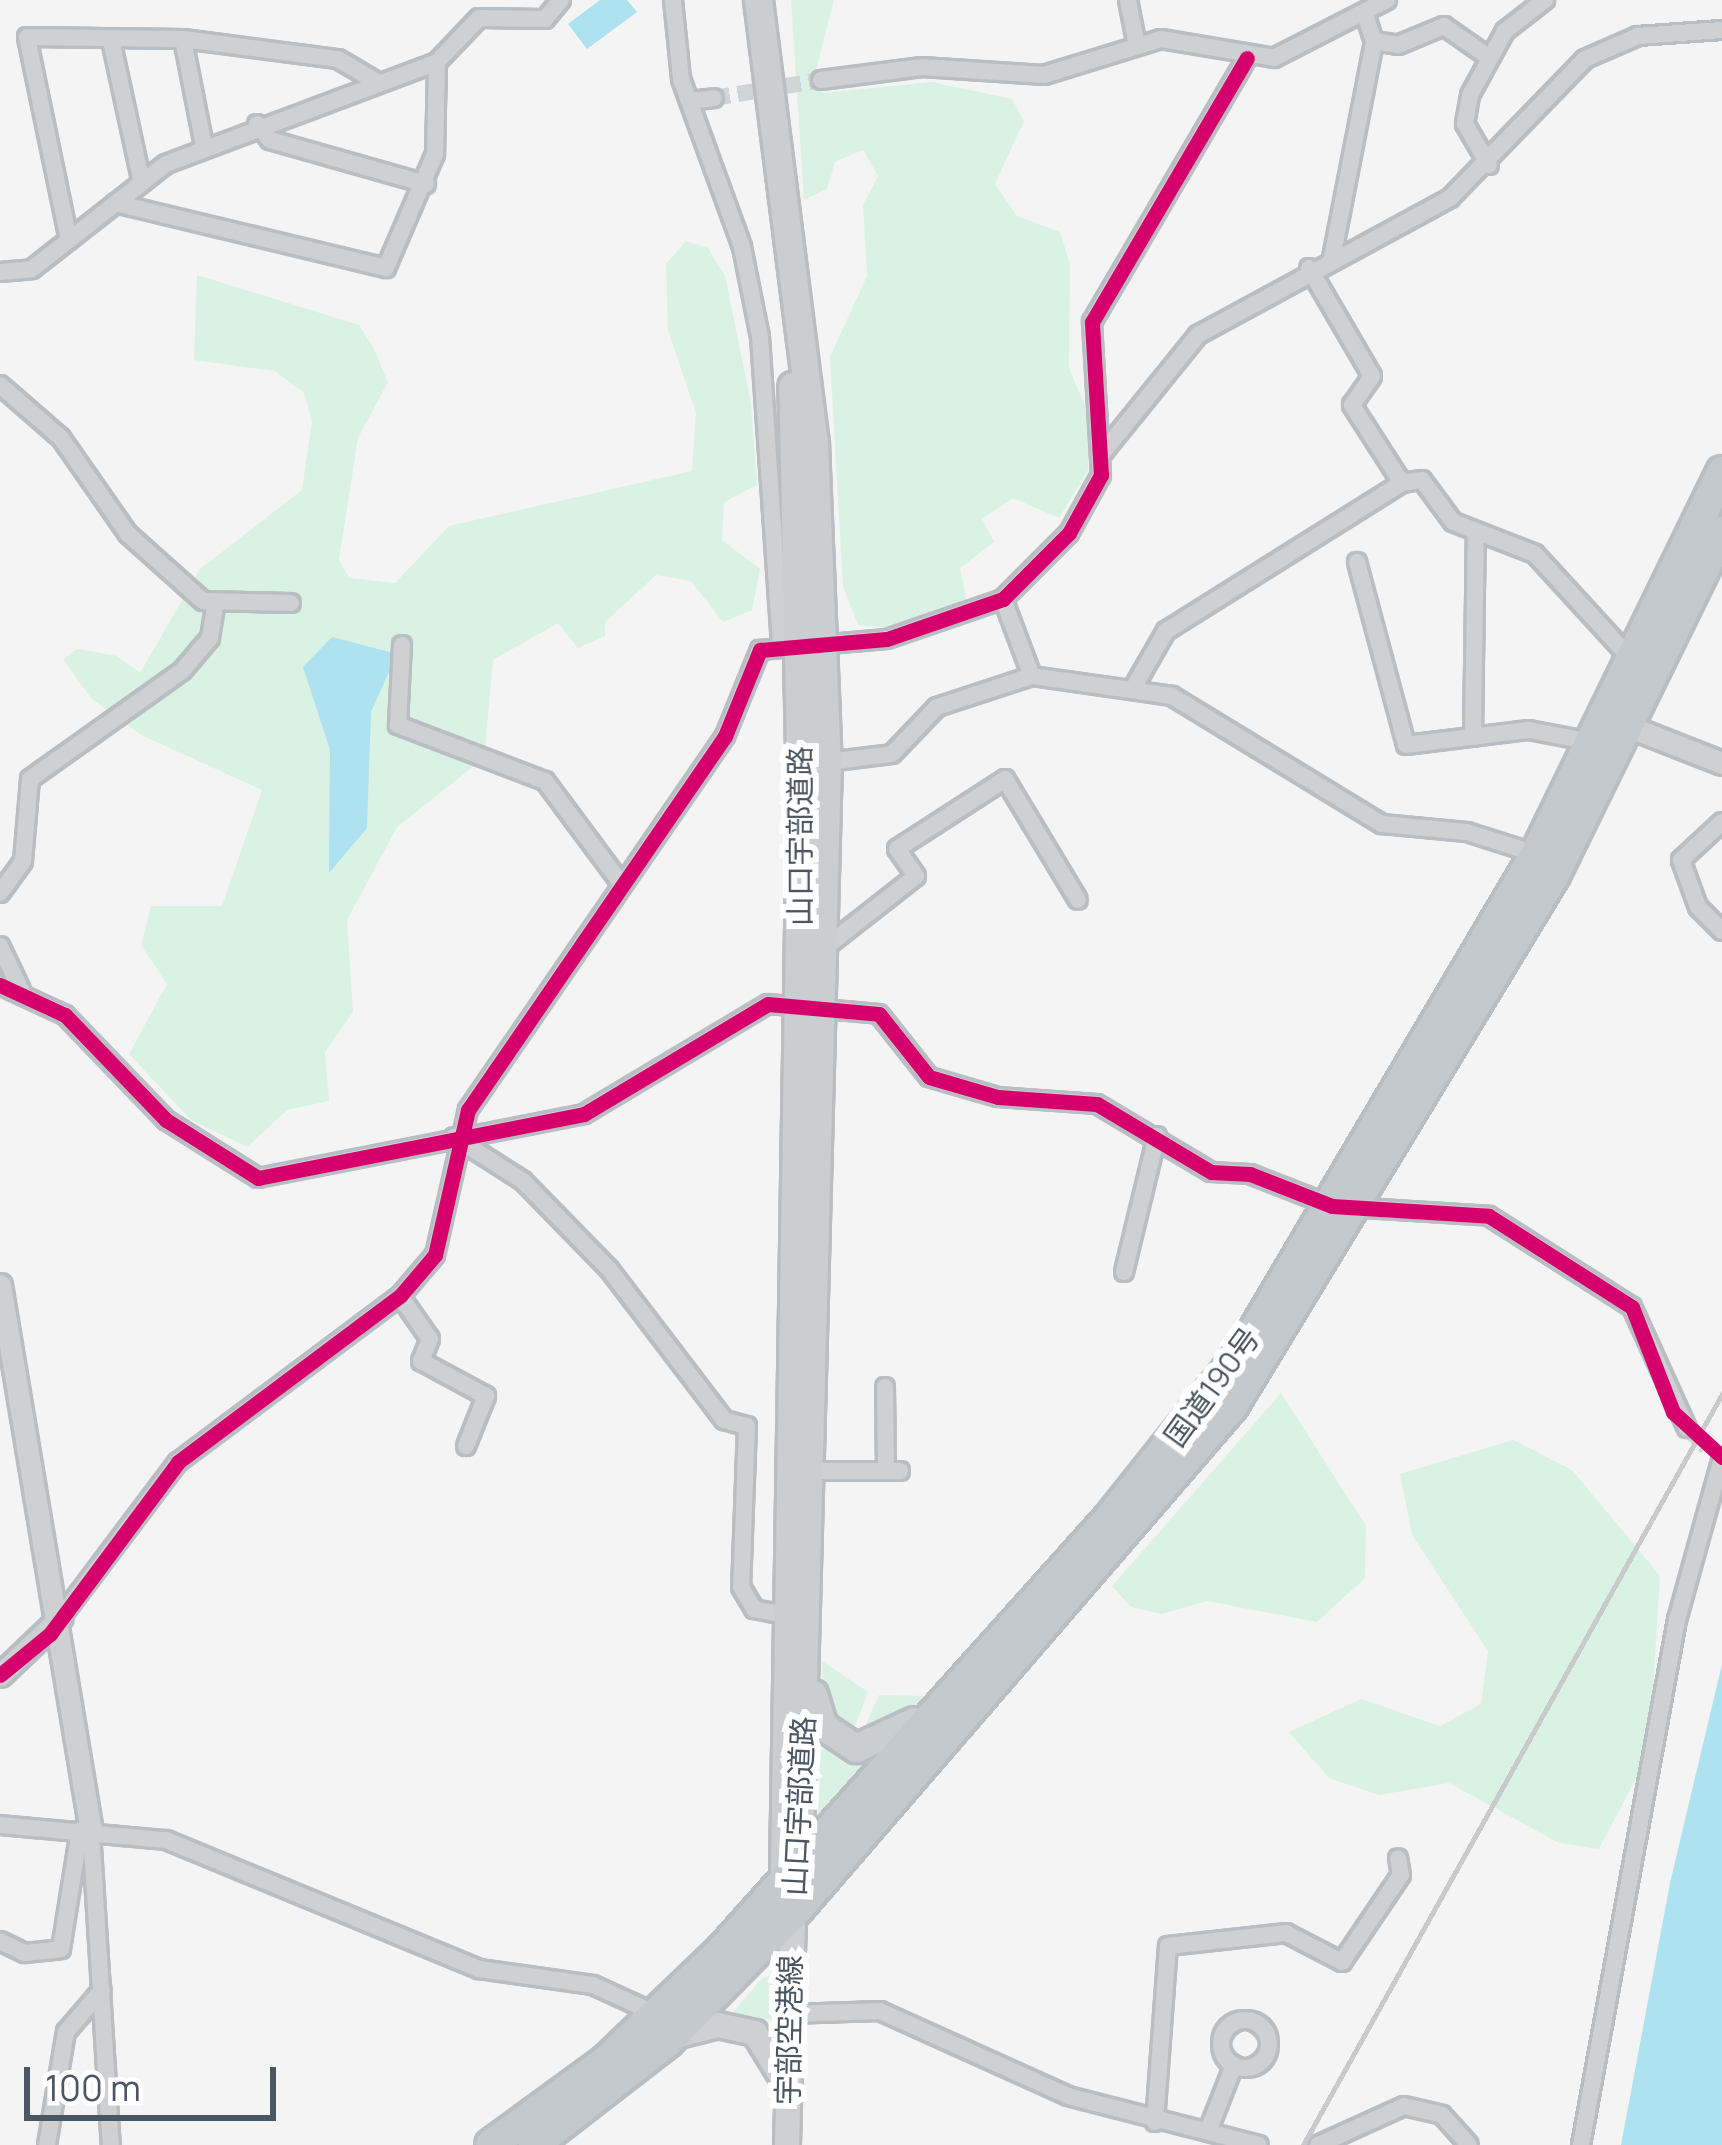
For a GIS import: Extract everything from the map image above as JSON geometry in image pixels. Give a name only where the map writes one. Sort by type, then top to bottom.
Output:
[{"type":"highway","name":"国道190号","points":[[491,2145],[662,2028],[1203,1403],[1345,1206],[1536,854],[1612,731],[1634,663],[1722,472]]},
{"type":"highway","name":"国道190号","points":[[533,2145],[793,1914],[1190,1460],[1345,1206],[1722,532]]},
{"type":"main road","name":"山口宇部道路","points":[[758,0],[792,280],[810,1003],[812,1471],[792,1875]]},
{"type":"main road","name":"山口宇部道路","points":[[793,1914],[786,1615],[810,1003],[823,949],[827,762],[800,641]]},
{"type":"main road","points":[[807,1642],[823,1726],[866,1748],[903,1733],[1012,1628]]},
{"type":"main road","name":"宇部空港線","points":[[787,2145],[793,1914]]},
{"type":"main road","points":[[662,2028],[703,2025],[755,2033],[788,2090]]},
{"type":"street","points":[[0,272],[32,269],[141,179],[204,146],[437,62],[479,18],[545,20],[561,0]]},
{"type":"street","points":[[674,0],[690,101],[760,337],[800,641]]},
{"type":"street","points":[[1128,0],[1136,41]]},
{"type":"street","points":[[1489,165],[1465,124],[1486,56],[1544,0]]},
{"type":"street","points":[[821,80],[922,68],[1045,75],[1136,41],[1274,58],[1374,6],[1375,41],[1332,258]]},
{"type":"street","points":[[1375,41],[1398,45],[1444,26],[1486,56]]},
{"type":"street","points":[[1100,456],[1198,335],[1489,165],[1585,59],[1638,36],[1722,30]]},
{"type":"street","points":[[70,240],[27,37],[183,39],[338,59],[377,82]]},
{"type":"street","points":[[183,39],[204,146]]},
{"type":"street","points":[[112,40],[141,179]]},
{"type":"street","points":[[0,1676],[62,1617],[178,1462],[400,1295],[435,1256],[454,1137],[620,882],[725,736],[760,650],[800,641],[887,639],[1003,599],[1094,497],[1100,456],[1092,322],[1246,58]]},
{"type":"street","points":[[116,202],[386,268],[426,184],[442,112],[437,62]]},
{"type":"street","points":[[690,101],[714,98]]},
{"type":"street","points":[[257,124],[270,140],[426,184]]},
{"type":"street","points":[[1310,268],[1372,376],[1352,405],[1402,483]]},
{"type":"street","points":[[0,385],[61,438],[128,534],[214,607],[291,603]]},
{"type":"street","points":[[1136,683],[1166,631],[1402,483],[1422,480],[1476,534],[1534,554],[1634,663]]},
{"type":"street","points":[[1473,737],[1476,534]]},
{"type":"street","points":[[1357,562],[1406,745],[1612,731],[1722,763]]},
{"type":"street","points":[[1003,599],[1032,676]]},
{"type":"street","points":[[0,893],[23,861],[30,779],[182,671],[210,638],[214,607]]},
{"type":"street","points":[[402,645],[398,725],[545,781],[620,882]]},
{"type":"street","points":[[827,762],[892,754],[937,707],[1032,676],[1136,683],[1227,722],[1382,824],[1467,832],[1536,854]]},
{"type":"street","points":[[823,949],[916,877],[897,849],[1005,778],[1078,900]]},
{"type":"street","points":[[1722,823],[1681,860],[1698,908],[1722,932]]},
{"type":"street","points":[[0,946],[21,990]]},
{"type":"street","points":[[0,985],[21,990],[65,1015],[194,1143],[258,1178],[620,1100],[745,1011],[810,1003],[879,1014],[929,1077],[998,1097],[1097,1104],[1210,1172],[1250,1174],[1345,1206],[1489,1216],[1583,1267],[1632,1307],[1687,1428]]},
{"type":"street","points":[[1124,1272],[1157,1136]]},
{"type":"street","points":[[454,1137],[523,1181],[609,1269],[724,1420],[747,1426],[742,1587],[754,1609],[786,1615]]},
{"type":"street","points":[[0,1285],[62,1617],[102,1990],[111,2145]]},
{"type":"street","points":[[400,1295],[430,1339],[421,1361],[486,1396],[466,1446]]},
{"type":"street","points":[[812,1471],[893,1470],[885,1388]]},
{"type":"street","points":[[1581,2145],[1677,1621],[1717,1454]]},
{"type":"street","points":[[0,1825],[86,1831],[214,1855],[479,1969],[593,1984],[662,2028]]},
{"type":"street","points":[[0,1941],[25,1953],[61,1949],[86,1831]]},
{"type":"street","points":[[1155,2122],[1168,1946],[1286,1933],[1342,1962],[1401,1875],[1398,1858]]},
{"type":"street","points":[[47,2145],[66,2032],[102,1990]]},
{"type":"street","points":[[789,2014],[880,2012],[1181,2136],[1208,2131],[1258,2145]]},
{"type":"street","points":[[1208,2131],[1234,2066]]},
{"type":"street","points":[[1318,2145],[1404,2106],[1442,2116],[1469,2145]]},
{"type":"green space","points":[[791,0],[834,0],[816,70],[823,93],[932,82],[1012,99],[1024,121],[995,184],[1017,216],[1060,232],[1070,264],[1069,369],[1088,412],[1088,470],[1059,518],[1013,498],[982,519],[994,542],[960,568],[967,603],[896,628],[858,625],[843,587],[830,357],[867,276],[863,205],[878,176],[863,150],[835,162],[827,189],[804,200]]},
{"type":"green space","points":[[686,241],[708,248],[725,276],[751,403],[757,485],[724,502],[722,540],[760,569],[752,610],[723,622],[691,581],[656,575],[605,622],[605,636],[578,648],[558,623],[493,660],[484,758],[397,827],[347,920],[353,1012],[325,1052],[329,1101],[287,1110],[247,1147],[191,1120],[129,1054],[167,984],[141,945],[151,906],[222,906],[262,790],[141,735],[91,698],[63,659],[77,649],[117,656],[140,673],[200,569],[302,490],[312,422],[304,393],[275,371],[194,360],[197,275],[359,325],[388,382],[358,438],[339,559],[349,578],[395,583],[449,526],[692,471],[696,413],[668,330],[666,264]]},
{"type":"green space","points":[[1281,1393],[1366,1526],[1365,1578],[1317,1622],[1207,1601],[1162,1614],[1131,1607],[1112,1586]]},
{"type":"green space","points":[[1513,1440],[1572,1470],[1660,1576],[1649,1753],[1599,1849],[1559,1843],[1449,1783],[1379,1795],[1329,1778],[1289,1732],[1361,1699],[1440,1726],[1481,1704],[1488,1651],[1412,1535],[1400,1474]]},
{"type":"green space","points":[[822,1661],[868,1692],[852,1734],[860,1738],[879,1695],[924,1696],[891,1730],[856,1740],[823,1707]]},
{"type":"green space","points":[[821,1749],[879,1754],[817,1826]]},
{"type":"green space","points":[[774,1974],[773,2020],[731,2015],[761,1979]]},
{"type":"water","points":[[600,0],[627,0],[637,12],[587,49],[568,24]]},
{"type":"water","points":[[332,637],[397,654],[371,712],[367,828],[329,873],[330,750],[303,667]]},
{"type":"water","points":[[1722,1664],[1722,2145],[1621,2145],[1670,1883]]},
{"type":"tunnel","points":[[714,98],[821,80]]},
{"type":"tunnel","points":[[1687,1428],[1706,1447]]},
{"type":"railway","points":[[1303,2145],[1722,1394]]},
{"type":"cycle path","points":[[0,1675],[50,1634],[178,1462],[400,1296],[435,1255],[468,1110],[725,736],[760,650],[887,639],[1003,599],[1069,533],[1101,475],[1092,322],[1247,58]]},
{"type":"cycle path","points":[[0,985],[65,1015],[166,1120],[258,1178],[584,1114],[768,1004],[879,1014],[929,1077],[998,1097],[1097,1104],[1211,1172],[1250,1174],[1332,1206],[1489,1216],[1632,1307],[1673,1412],[1722,1457]]}]
